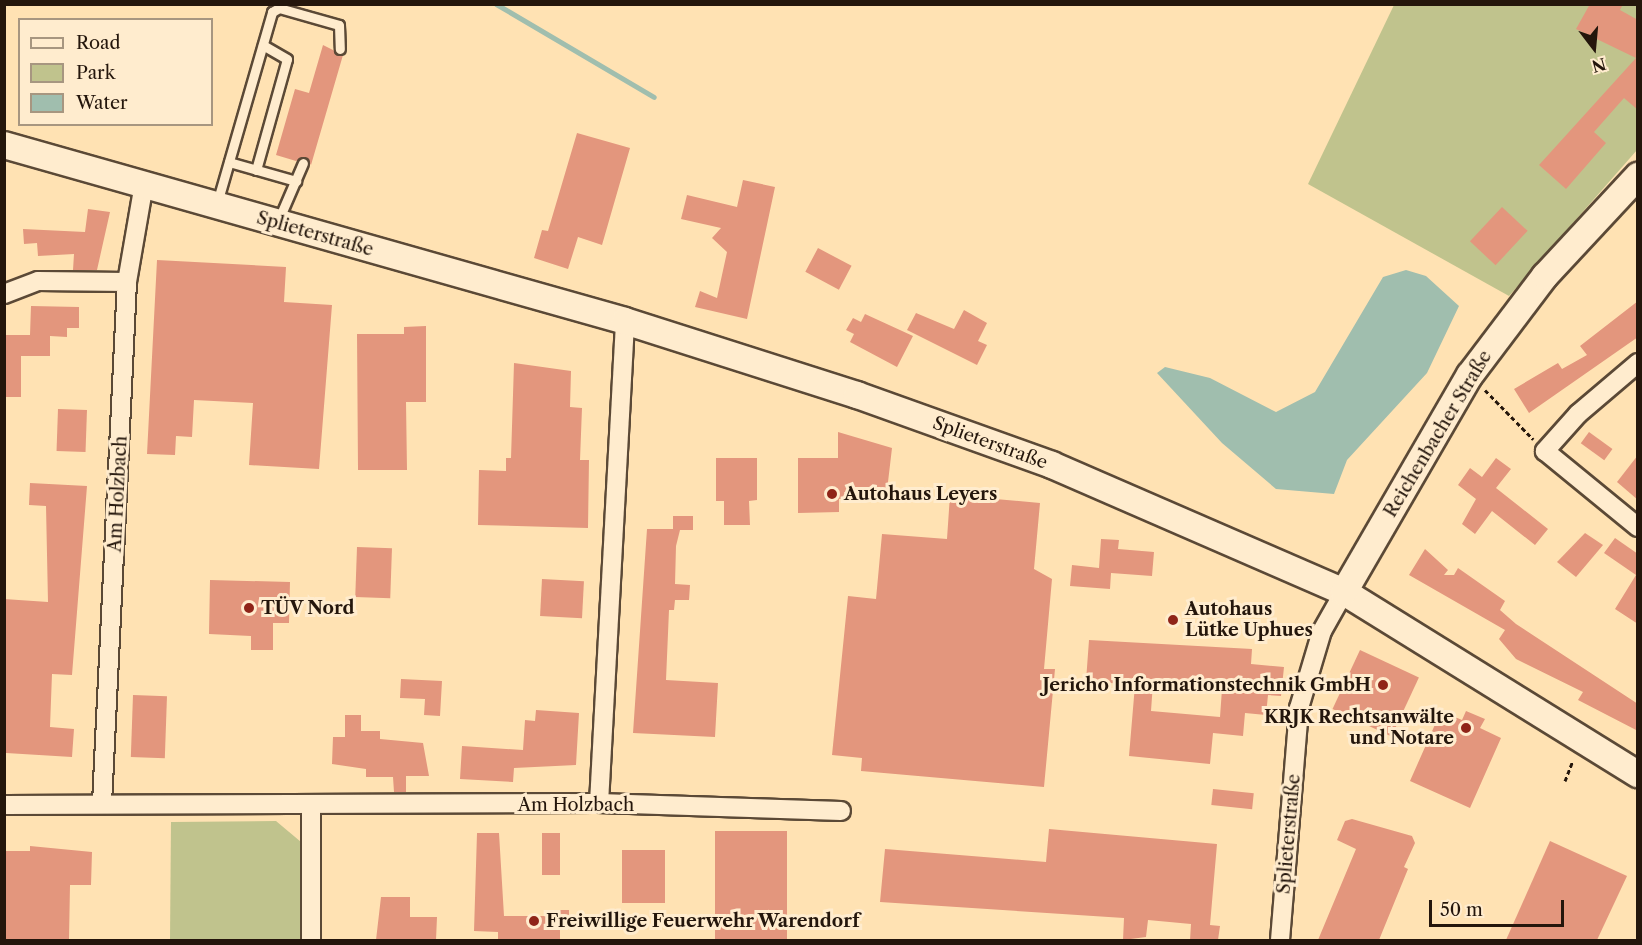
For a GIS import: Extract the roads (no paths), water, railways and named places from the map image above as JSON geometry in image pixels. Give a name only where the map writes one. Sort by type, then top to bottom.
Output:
[{"type":"street","name":"Splieterstraße","points":[[4,145],[626,321],[857,395],[1052,465],[1344,592],[1638,774]]},
{"type":"street","name":"Reichenbacher Straße","points":[[1344,592],[1470,375],[1545,276],[1638,176]]},
{"type":"street","name":"Am Holzbach","points":[[102,804],[127,282],[144,184]]},
{"type":"street","points":[[4,294],[38,281],[127,282]]},
{"type":"street","points":[[599,803],[626,321]]},
{"type":"street","points":[[1638,363],[1578,414],[1545,451],[1638,527]]},
{"type":"street","name":"Splieterstraße","points":[[1280,940],[1299,708],[1322,631],[1344,592]]},
{"type":"street","name":"Am Holzbach","points":[[4,805],[102,804],[311,808],[599,803],[841,811]]},
{"type":"street","points":[[310,940],[311,808]]},
{"type":"lane","points":[[216,205],[272,12],[279,8],[339,25],[340,49]]},
{"type":"lane","points":[[256,170],[287,58],[263,45]]},
{"type":"lane","points":[[229,162],[296,181]]},
{"type":"lane","points":[[276,223],[303,163]]},
{"type":"water","points":[[1406,270],[1426,276],[1459,306],[1427,373],[1347,460],[1334,494],[1276,489],[1222,443],[1157,373],[1165,367],[1210,378],[1276,412],[1315,392],[1383,277]]},
{"type":"waterway","points":[[496,4],[654,97]]},
{"type":"place","name":"Autohaus Leyers","points":[[832,494]]},
{"type":"place","name":"TÜV Nord","points":[[249,608]]},
{"type":"place","name":"Autohaus Lütke Uphues","points":[[1173,620]]},
{"type":"place","name":"Jericho Informationstechnik GmbH","points":[[1383,685]]},
{"type":"place","name":"KRJK Rechtsanwälte und Notare","points":[[1466,728]]},
{"type":"place","name":"Freiwillige Feuerwehr Warendorf","points":[[534,921]]}]
